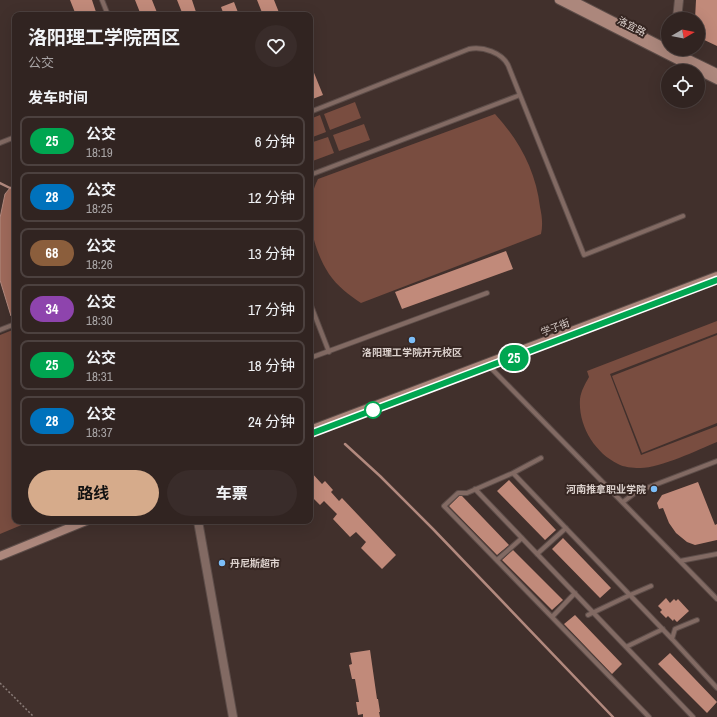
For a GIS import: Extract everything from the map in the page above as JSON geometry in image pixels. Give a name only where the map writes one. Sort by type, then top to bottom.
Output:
[{"type":"street","name":"洛宜路","points":[[559,0],[661,46]]},
{"type":"street","name":"洛宜路","points":[[572,0],[661,46]]},
{"type":"street","points":[[677,12],[678,0]]},
{"type":"street","name":"洛宜路","points":[[679,56],[717,80]]},
{"type":"street","name":"洛宜路","points":[[681,56],[717,73]]},
{"type":"street","name":"学子街","points":[[313,433],[717,276]]},
{"type":"street","name":"学子街","points":[[313,429],[717,280]]},
{"type":"street","points":[[0,553],[72,524]]},
{"type":"street","points":[[0,556],[79,524]]},
{"type":"street","points":[[199,524],[233,717]]},
{"type":"lane","points":[[102,0],[107,12]]},
{"type":"lane","points":[[313,111],[470,49],[475,48],[488,51],[504,58],[508,65],[584,255],[683,216]]},
{"type":"lane","points":[[313,174],[520,95]]},
{"type":"lane","points":[[0,143],[12,138]]},
{"type":"lane","points":[[313,357],[487,293]]},
{"type":"lane","points":[[313,311],[329,352]]},
{"type":"lane","points":[[0,330],[12,325]]},
{"type":"lane","points":[[489,365],[717,599]]},
{"type":"lane","points":[[541,458],[513,473],[467,493],[458,492],[444,506],[649,717]]},
{"type":"lane","points":[[623,502],[636,492],[717,461]]},
{"type":"lane","points":[[513,473],[630,594],[717,688]]},
{"type":"lane","points":[[475,489],[693,717]]},
{"type":"lane","points":[[537,554],[566,528]]},
{"type":"lane","points":[[496,560],[522,538]]},
{"type":"lane","points":[[680,561],[717,554]]},
{"type":"lane","points":[[588,615],[630,594],[651,586]]},
{"type":"lane","points":[[552,617],[575,593]]},
{"type":"lane","points":[[672,639],[675,629],[697,620]]},
{"type":"lane","points":[[626,647],[663,629]]},
{"type":"lane","points":[[685,717],[689,713]]},
{"type":"path","points":[[0,682],[34,717]]},
{"type":"shaded area","points":[[355,102],[361,118],[330,130],[324,114]]},
{"type":"shaded area","points":[[495,114],[519,145],[535,181],[541,214],[541,234],[361,303],[344,290],[329,274],[318,252],[313,234],[313,190],[318,179]]},
{"type":"shaded area","points":[[320,115],[326,132],[313,137],[313,118]]},
{"type":"shaded area","points":[[364,124],[370,140],[339,151],[333,135]]},
{"type":"shaded area","points":[[328,137],[334,153],[313,161],[313,142]]},
{"type":"shaded area","points":[[12,186],[11,316],[0,280],[0,218],[5,194]]},
{"type":"shaded area","points":[[717,321],[717,333],[610,374],[641,455],[717,426],[717,442],[657,465],[639,468],[618,464],[602,453],[595,446],[585,429],[580,409],[582,390],[589,377],[587,371]]},
{"type":"shaded area","points":[[12,330],[12,524],[24,524],[0,534],[0,335]]},
{"type":"shaded area","points":[[717,335],[717,423],[642,453],[612,376]]},
{"type":"building","points":[[70,0],[92,0],[96,12],[75,12]]},
{"type":"building","points":[[135,0],[152,0],[157,12],[140,12]]},
{"type":"building","points":[[177,0],[192,0],[196,12],[182,12]]},
{"type":"building","points":[[257,0],[274,0],[279,12],[262,12]]},
{"type":"building","points":[[696,0],[717,0],[717,46],[705,40],[705,12],[695,12]]},
{"type":"building","points":[[234,2],[238,12],[223,12],[221,7]]},
{"type":"building","points":[[313,70],[323,95],[313,99]]},
{"type":"building","points":[[506,251],[513,269],[402,309],[395,292]]},
{"type":"building","points":[[313,474],[322,484],[325,481],[333,490],[331,492],[339,501],[342,498],[396,555],[382,569],[361,548],[366,542],[356,532],[350,537],[333,519],[337,514],[324,501],[320,505],[313,498]]},
{"type":"building","points":[[509,480],[556,530],[545,540],[497,491]]},
{"type":"building","points":[[698,482],[715,525],[717,524],[717,540],[695,545],[687,542],[676,533],[669,523],[663,508],[659,509],[657,503],[662,495]]},
{"type":"building","points":[[459,496],[462,496],[509,545],[497,555],[449,506]]},
{"type":"building","points":[[563,538],[611,588],[600,598],[552,549]]},
{"type":"building","points":[[513,550],[563,600],[552,610],[502,560]]},
{"type":"building","points":[[666,598],[670,603],[674,599],[676,601],[678,599],[689,611],[677,622],[674,619],[673,621],[668,616],[666,618],[660,612],[662,610],[658,606]]},
{"type":"building","points":[[575,615],[622,664],[612,674],[564,624]]},
{"type":"building","points":[[370,650],[380,717],[363,717],[363,714],[358,715],[356,702],[359,702],[355,679],[352,679],[349,665],[352,664],[350,653]]},
{"type":"building","points":[[670,653],[717,702],[707,713],[658,664]]},
{"type":"waterway","points":[[0,183],[10,188]]},
{"type":"waterway","points":[[345,444],[380,476],[433,529],[613,717]]},
{"type":"bus line","name":"25","points":[[313,433],[717,280]]},
{"type":"place","name":"洛阳理工学院开元校区","points":[[412,340]]},
{"type":"place","name":"河南推拿职业学院","points":[[654,489]]},
{"type":"place","name":"丹尼斯超市","points":[[222,563]]}]
